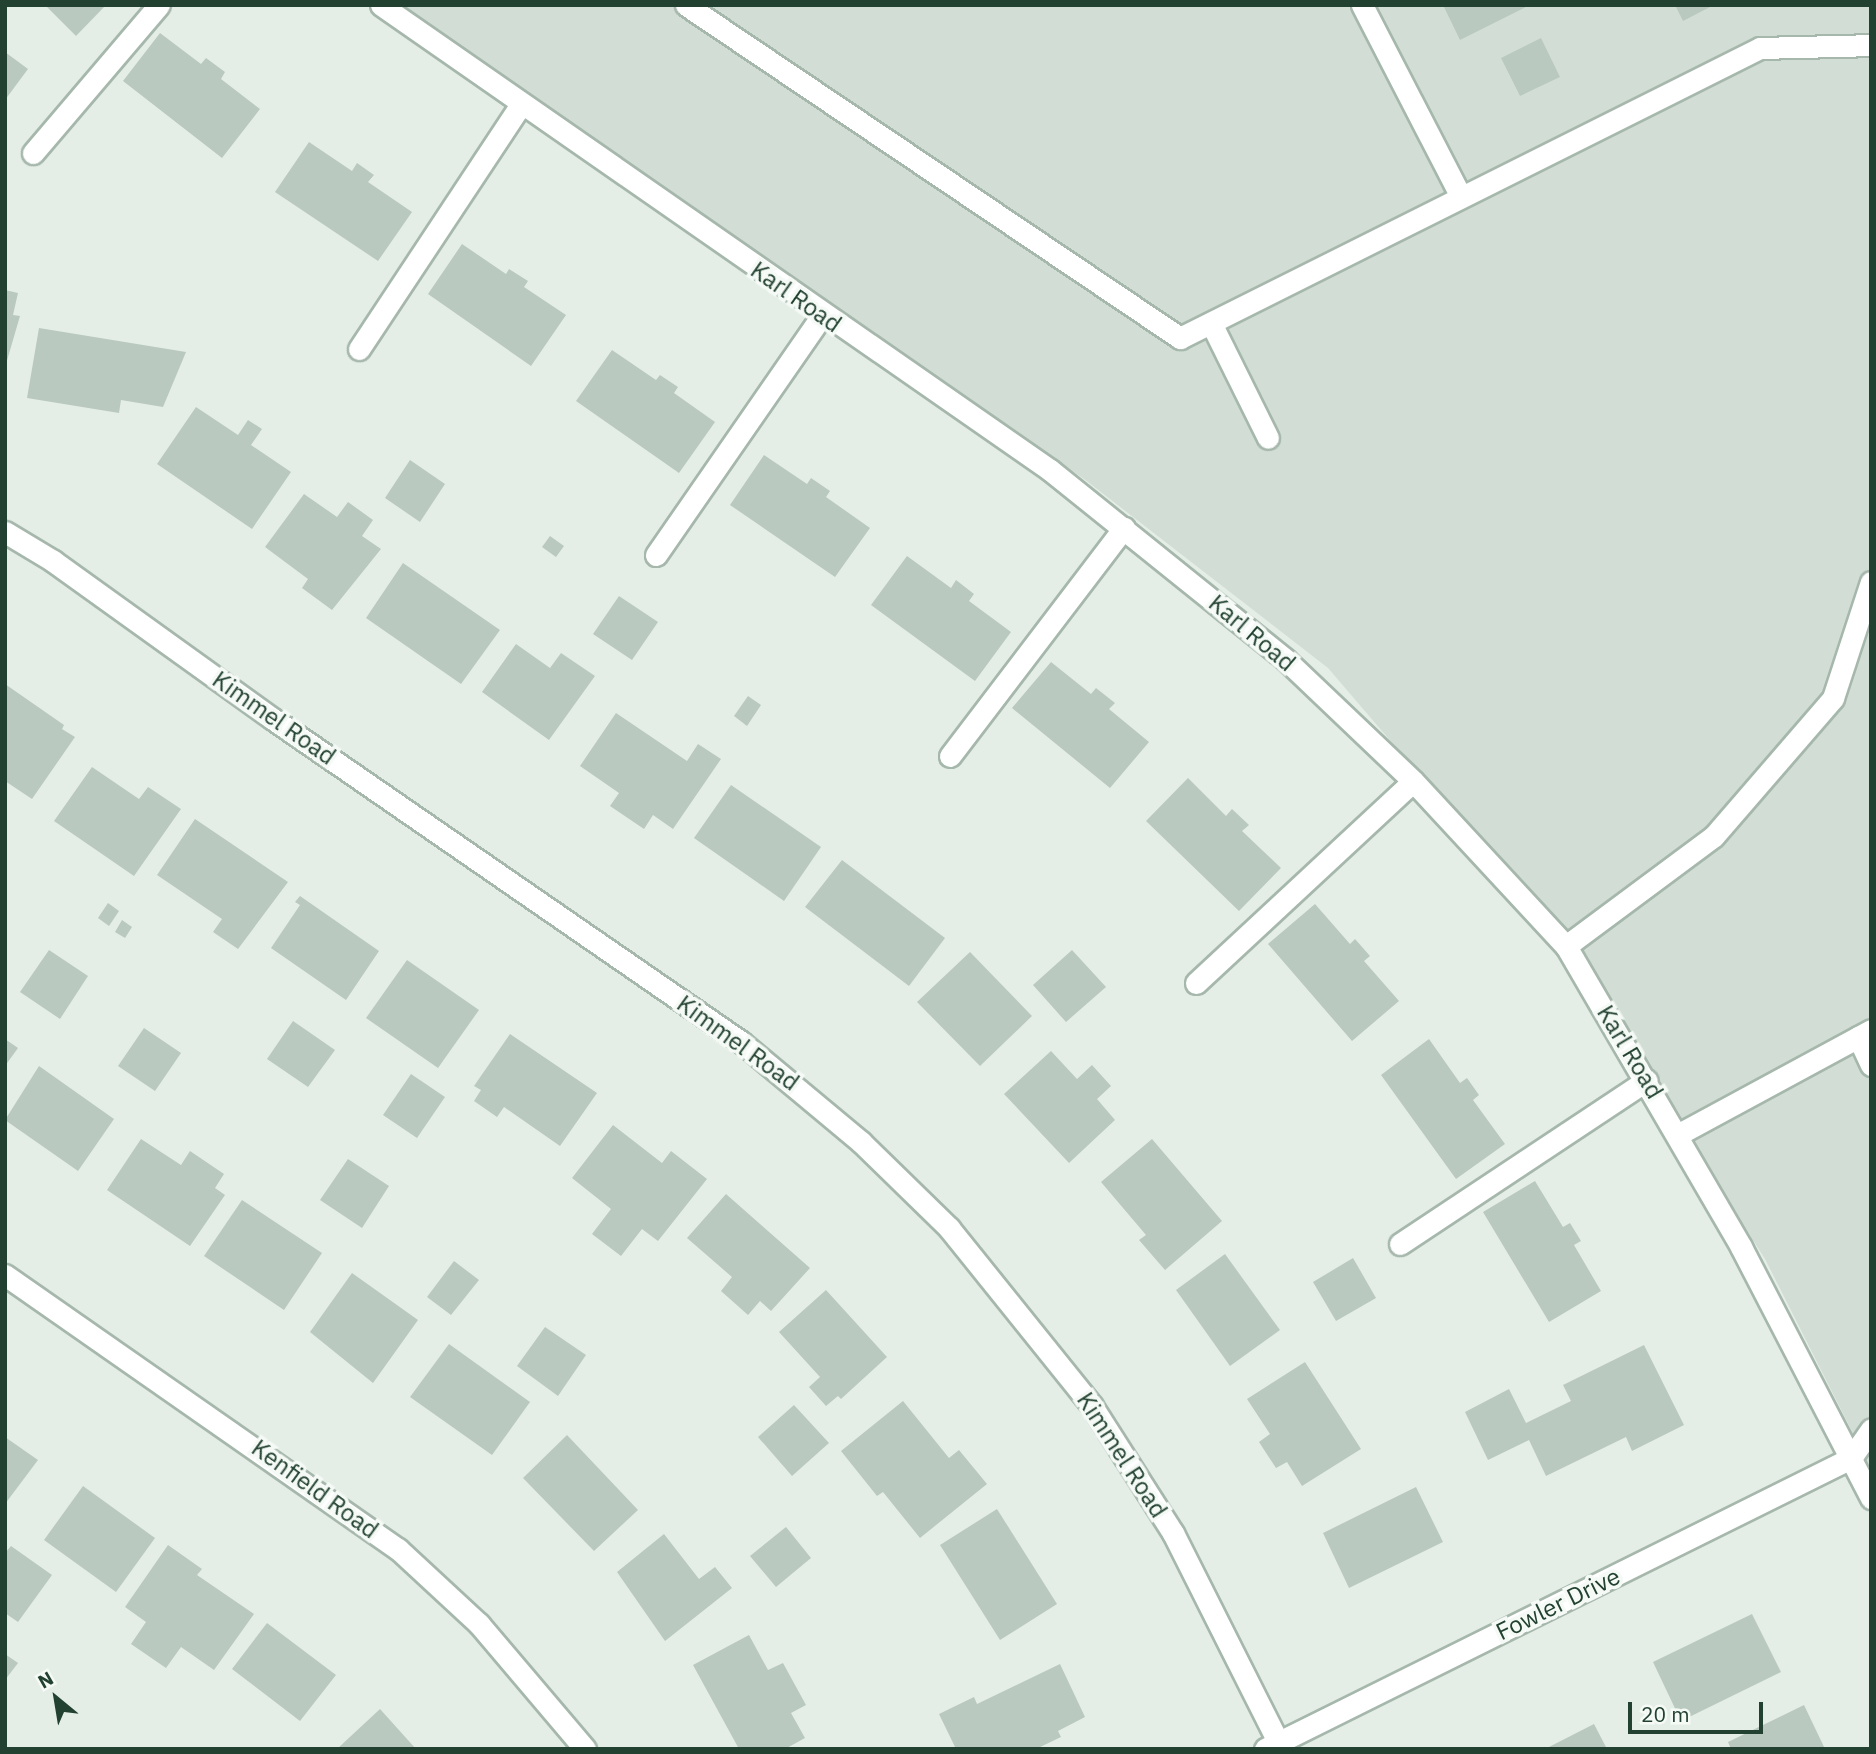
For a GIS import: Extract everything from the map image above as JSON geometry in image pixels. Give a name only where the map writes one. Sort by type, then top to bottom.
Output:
[{"type":"street","points":[[33,153],[159,5]]},
{"type":"street","name":"Karl Road","points":[[381,5],[822,315],[1049,470],[1286,660],[1412,781],[1566,946],[1679,1134],[1871,1498]]},
{"type":"street","points":[[686,5],[1180,338],[1760,48],[1871,45]]},
{"type":"street","points":[[1362,5],[1461,197]]},
{"type":"street","points":[[359,349],[521,104]]},
{"type":"street","points":[[656,555],[822,315]]},
{"type":"street","points":[[1211,323],[1268,438]]},
{"type":"street","points":[[950,756],[1124,528]]},
{"type":"street","name":"Kimmel Road","points":[[5,532],[53,561],[273,719],[741,1042],[861,1142],[949,1228],[1092,1406],[1173,1533],[1272,1745]]},
{"type":"street","points":[[1566,946],[1714,836],[1833,698],[1871,582]]},
{"type":"street","points":[[1196,982],[1412,781]]},
{"type":"street","points":[[1679,1134],[1864,1033],[1871,1065]]},
{"type":"street","points":[[1400,1244],[1647,1080]]},
{"type":"street","name":"Kenfield Road","points":[[5,1275],[398,1549],[479,1624],[585,1749]]},
{"type":"street","points":[[1851,1458],[1871,1429]]},
{"type":"street","name":"Fowler Drive","points":[[1272,1745],[1851,1458]]},
{"type":"shaded area","points":[[402,5],[1871,5],[1871,1469],[1765,1259],[1566,946],[1328,668],[1084,479]]},
{"type":"building","points":[[45,5],[106,5],[76,36]]},
{"type":"building","points":[[1443,5],[1530,5],[1460,40]]},
{"type":"building","points":[[1675,5],[1714,5],[1683,21]]},
{"type":"building","points":[[160,33],[201,64],[206,58],[225,72],[221,79],[260,109],[222,158],[123,81]]},
{"type":"building","points":[[1541,38],[1560,77],[1520,96],[1501,58]]},
{"type":"building","points":[[5,52],[28,69],[5,100]]},
{"type":"building","points":[[309,142],[352,171],[357,163],[374,175],[368,182],[412,212],[378,261],[275,192]]},
{"type":"building","points":[[462,244],[506,274],[509,269],[528,281],[524,287],[566,315],[531,366],[428,294]]},
{"type":"building","points":[[5,290],[18,293],[13,315],[20,316],[6,364]]},
{"type":"building","points":[[39,328],[186,352],[163,407],[121,400],[119,413],[27,398]]},
{"type":"building","points":[[612,350],[656,380],[660,375],[678,387],[674,393],[715,422],[679,473],[576,401]]},
{"type":"building","points":[[196,407],[238,435],[248,420],[262,429],[251,445],[291,472],[252,529],[157,464]]},
{"type":"building","points":[[764,455],[807,484],[811,478],[830,491],[826,497],[870,528],[835,577],[730,505]]},
{"type":"building","points":[[410,460],[445,484],[420,522],[385,498]]},
{"type":"building","points":[[304,494],[337,517],[348,502],[373,520],[362,536],[381,549],[332,610],[302,588],[308,579],[265,547]]},
{"type":"building","points":[[550,536],[564,546],[556,557],[542,547]]},
{"type":"building","points":[[907,556],[951,588],[956,580],[974,594],[969,601],[1011,632],[975,681],[871,605]]},
{"type":"building","points":[[403,563],[500,630],[461,684],[366,618]]},
{"type":"building","points":[[619,596],[658,622],[632,660],[593,634]]},
{"type":"building","points":[[516,644],[550,668],[561,653],[595,676],[549,740],[482,692]]},
{"type":"building","points":[[1051,662],[1091,694],[1096,688],[1115,703],[1109,709],[1149,742],[1110,788],[1012,708]]},
{"type":"building","points":[[5,684],[64,725],[62,729],[75,737],[32,799],[5,781]]},
{"type":"building","points":[[748,696],[761,705],[747,726],[734,716]]},
{"type":"building","points":[[616,713],[687,761],[698,744],[721,759],[673,829],[653,815],[644,829],[610,806],[619,793],[580,766]]},
{"type":"building","points":[[92,767],[139,799],[148,787],[181,809],[134,876],[54,821]]},
{"type":"building","points":[[1188,778],[1226,816],[1232,809],[1249,825],[1242,831],[1281,868],[1239,911],[1146,821]]},
{"type":"building","points":[[731,785],[821,847],[784,901],[694,838]]},
{"type":"building","points":[[195,819],[288,882],[238,949],[213,932],[222,919],[157,875]]},
{"type":"building","points":[[842,860],[945,938],[909,986],[805,907]]},
{"type":"building","points":[[300,896],[379,951],[346,1000],[271,948],[300,905],[295,902]]},
{"type":"building","points":[[108,903],[119,911],[109,926],[98,918]]},
{"type":"building","points":[[1315,904],[1350,944],[1355,939],[1370,956],[1364,961],[1399,1001],[1352,1041],[1268,944]]},
{"type":"building","points":[[122,920],[132,927],[125,938],[115,932]]},
{"type":"building","points":[[49,950],[88,976],[60,1019],[20,992]]},
{"type":"building","points":[[1072,950],[1106,987],[1066,1022],[1033,985]]},
{"type":"building","points":[[970,952],[1032,1016],[980,1066],[917,1002]]},
{"type":"building","points":[[407,960],[479,1010],[438,1068],[366,1018]]},
{"type":"building","points":[[293,1021],[335,1050],[308,1087],[267,1059]]},
{"type":"building","points":[[144,1028],[181,1053],[155,1091],[118,1066]]},
{"type":"building","points":[[510,1034],[597,1093],[560,1146],[504,1107],[497,1117],[474,1101],[481,1090],[474,1086]]},
{"type":"building","points":[[5,1039],[18,1048],[5,1066]]},
{"type":"building","points":[[1429,1039],[1460,1083],[1467,1078],[1479,1095],[1473,1100],[1505,1144],[1456,1179],[1381,1075]]},
{"type":"building","points":[[1051,1051],[1077,1079],[1092,1065],[1111,1086],[1097,1099],[1115,1120],[1069,1163],[1004,1094]]},
{"type":"building","points":[[39,1066],[114,1119],[78,1171],[5,1120]]},
{"type":"building","points":[[411,1074],[445,1097],[417,1138],[383,1115]]},
{"type":"building","points":[[613,1125],[662,1163],[671,1151],[707,1179],[658,1241],[642,1229],[621,1256],[592,1234],[611,1209],[572,1178]]},
{"type":"building","points":[[141,1139],[181,1165],[190,1151],[224,1174],[215,1188],[225,1195],[190,1246],[107,1190]]},
{"type":"building","points":[[1152,1139],[1222,1221],[1165,1270],[1139,1240],[1146,1235],[1101,1182]]},
{"type":"building","points":[[348,1159],[389,1186],[362,1228],[320,1200]]},
{"type":"building","points":[[1535,1181],[1563,1227],[1570,1223],[1581,1241],[1574,1245],[1601,1291],[1549,1322],[1483,1212]]},
{"type":"building","points":[[726,1194],[810,1268],[771,1311],[760,1301],[748,1315],[721,1291],[732,1277],[687,1238]]},
{"type":"building","points":[[242,1200],[322,1253],[284,1310],[204,1256]]},
{"type":"building","points":[[1225,1254],[1280,1330],[1230,1366],[1176,1290]]},
{"type":"building","points":[[1353,1258],[1376,1298],[1336,1321],[1313,1282]]},
{"type":"building","points":[[454,1261],[479,1280],[451,1315],[427,1297]]},
{"type":"building","points":[[352,1273],[418,1320],[373,1383],[310,1332]]},
{"type":"building","points":[[826,1290],[887,1357],[841,1399],[838,1396],[826,1406],[809,1387],[820,1377],[779,1332]]},
{"type":"building","points":[[545,1327],[586,1355],[558,1396],[517,1366]]},
{"type":"building","points":[[449,1344],[530,1402],[492,1455],[410,1397]]},
{"type":"building","points":[[1644,1345],[1684,1425],[1632,1451],[1626,1437],[1546,1476],[1529,1440],[1488,1460],[1465,1412],[1509,1389],[1526,1423],[1571,1401],[1563,1385]]},
{"type":"building","points":[[1305,1362],[1361,1449],[1302,1486],[1287,1462],[1276,1468],[1259,1442],[1270,1434],[1247,1399]]},
{"type":"building","points":[[903,1401],[949,1458],[959,1450],[987,1484],[920,1538],[883,1492],[877,1496],[841,1451]]},
{"type":"building","points":[[794,1405],[829,1443],[792,1476],[758,1437]]},
{"type":"building","points":[[567,1435],[638,1510],[594,1551],[523,1478]]},
{"type":"building","points":[[5,1437],[38,1460],[5,1504]]},
{"type":"building","points":[[83,1486],[155,1538],[116,1592],[44,1540]]},
{"type":"building","points":[[1416,1487],[1443,1542],[1349,1588],[1323,1533]]},
{"type":"building","points":[[997,1509],[1057,1604],[1000,1640],[940,1545]]},
{"type":"building","points":[[786,1527],[811,1558],[776,1587],[750,1556]]},
{"type":"building","points":[[664,1534],[699,1579],[715,1567],[732,1588],[665,1641],[617,1572]]},
{"type":"building","points":[[168,1545],[202,1569],[197,1575],[254,1614],[214,1670],[181,1647],[166,1668],[131,1644],[146,1622],[125,1607]]},
{"type":"building","points":[[11,1546],[52,1575],[18,1622],[5,1613],[5,1553]]},
{"type":"building","points":[[1752,1614],[1781,1672],[1681,1721],[1653,1662]]},
{"type":"building","points":[[267,1623],[336,1675],[300,1721],[232,1669]]},
{"type":"building","points":[[749,1635],[768,1670],[783,1663],[806,1705],[791,1713],[805,1738],[785,1749],[739,1749],[693,1665]]},
{"type":"building","points":[[5,1654],[18,1663],[5,1680]]},
{"type":"building","points":[[1060,1664],[1085,1717],[1058,1731],[1061,1737],[1036,1749],[956,1749],[939,1714],[974,1697],[977,1704]]},
{"type":"building","points":[[1804,1705],[1825,1749],[1731,1749],[1728,1742]]},
{"type":"building","points":[[380,1709],[416,1749],[337,1749]]},
{"type":"building","points":[[1594,1724],[1607,1749],[1545,1749]]}]
